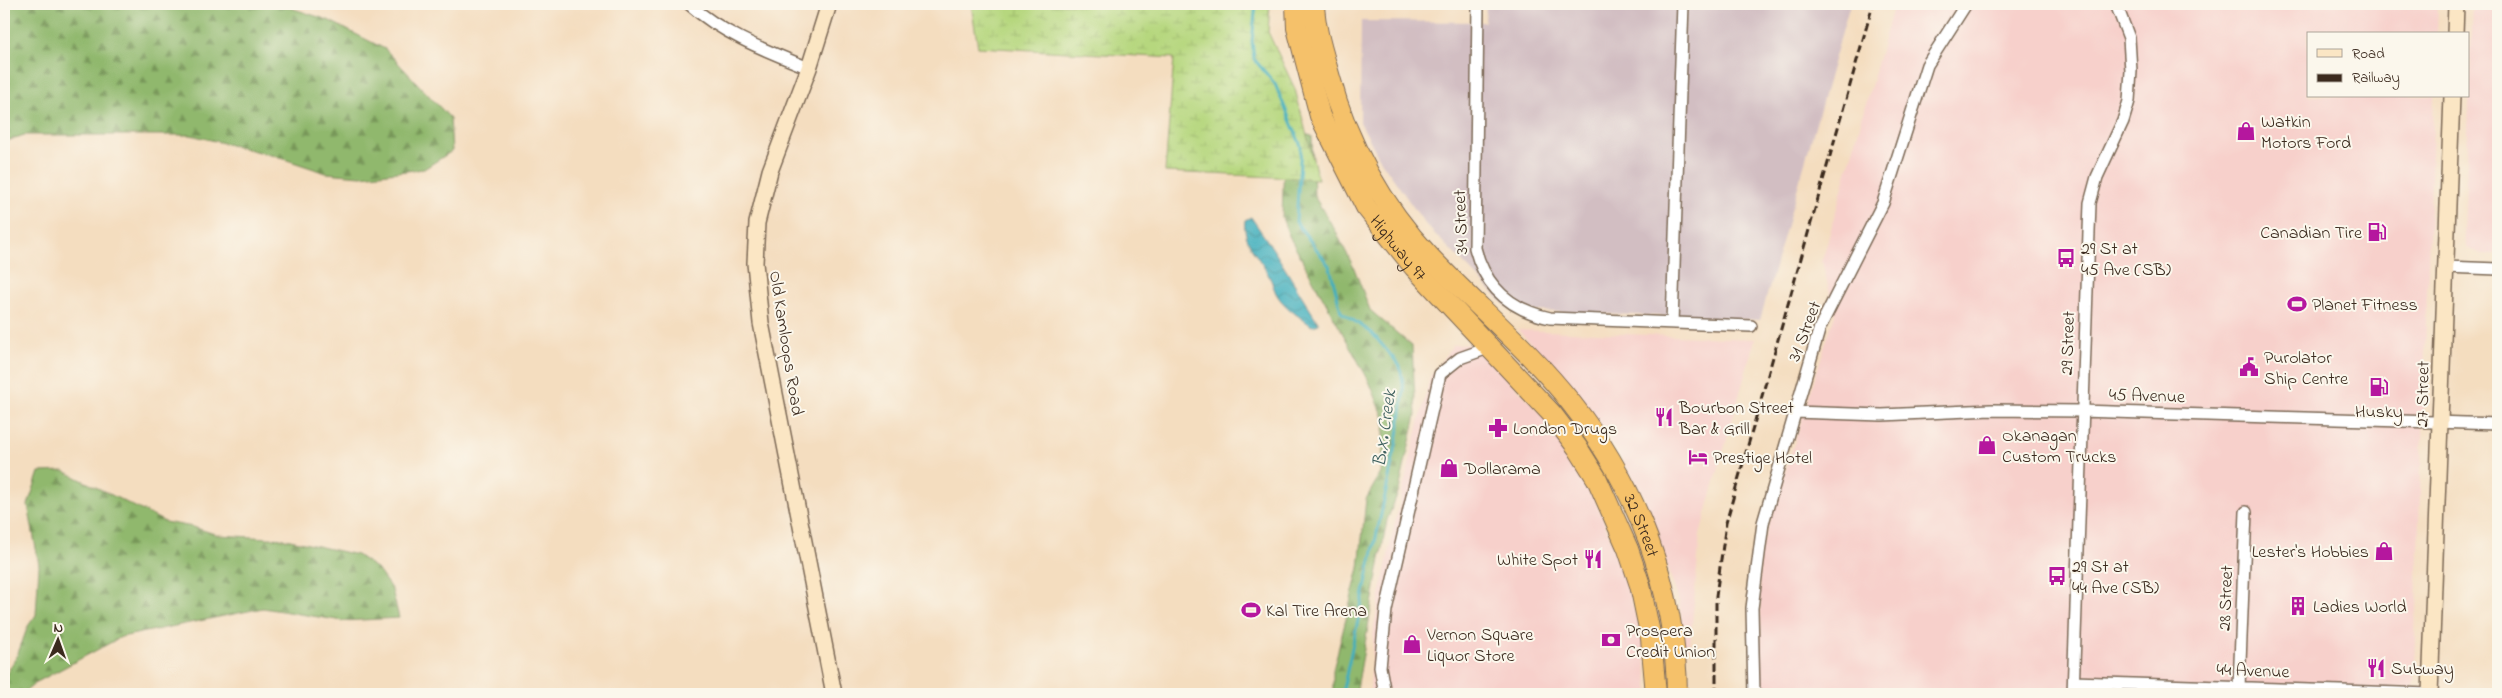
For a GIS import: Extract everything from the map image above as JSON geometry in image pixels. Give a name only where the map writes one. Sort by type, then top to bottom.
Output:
[{"type":"highway","name":"Highway 97","points":[[1296,4],[1298,28],[1320,116],[1366,207],[1414,267],[1552,414],[1577,447]]},
{"type":"highway","name":"Highway 97","points":[[1314,4],[1315,25],[1339,114],[1382,197],[1428,255],[1550,378]]},
{"type":"highway","name":"32 Street","points":[[1550,378],[1599,440],[1618,473],[1641,521],[1661,579],[1670,617],[1675,655],[1677,694]]},
{"type":"highway","name":"32 Street","points":[[1577,447],[1597,479],[1614,515],[1640,585],[1651,638],[1656,694]]},
{"type":"street","points":[[688,4],[722,28],[753,45],[808,68]]},
{"type":"street","name":"Old Kamloops Road","points":[[829,4],[808,68],[770,171],[757,223],[755,263],[761,323],[834,694]]},
{"type":"street","name":"34 Street","points":[[1478,4],[1475,248],[1480,269],[1506,298],[1528,314],[1550,318],[1751,326]]},
{"type":"street","points":[[1672,323],[1683,4]]},
{"type":"street","name":"31 Street","points":[[1754,694],[1752,608],[1763,523],[1794,412],[1820,328],[1883,203],[1927,65],[1966,4]]},
{"type":"street","name":"29 Street","points":[[2074,694],[2090,203],[2097,177],[2123,121],[2129,101],[2131,78],[2129,38],[2116,4]]},
{"type":"street","points":[[2455,32],[2456,4]]},
{"type":"street","name":"27 Street","points":[[2430,694],[2452,98]]},
{"type":"street","points":[[2445,267],[2498,269]]},
{"type":"street","points":[[1385,694],[1380,667],[1386,610],[1440,374],[1460,358],[1490,347]]},
{"type":"street","name":"45 Avenue","points":[[1794,412],[1882,415],[1992,410],[2082,411],[2498,424]]},
{"type":"street","name":"28 Street","points":[[2239,687],[2246,512]]},
{"type":"street","points":[[1640,585],[1661,579]]},
{"type":"street","name":"44 Avenue","points":[[2074,682],[2430,694]]},
{"type":"shaded area","points":[[1486,4],[1850,4],[1760,320],[1510,310],[1425,224],[1381,161],[1360,122],[1361,21],[1485,22]]},
{"type":"shaded area","points":[[1894,4],[2438,4],[2437,32],[2307,32],[2307,98],[2434,98],[2413,694],[1762,694],[1759,555],[1835,314],[1822,261]]},
{"type":"shaded area","points":[[2473,4],[2498,4],[2498,254],[2482,254],[2468,248],[2464,235]]},
{"type":"shaded area","points":[[1518,330],[1755,339],[1700,535],[1690,646],[1685,655],[1679,601],[1644,496],[1602,428],[1553,366]]},
{"type":"shaded area","points":[[1476,344],[1558,432],[1580,469],[1600,511],[1616,553],[1643,637],[1649,694],[1373,694],[1370,691],[1374,625],[1394,526],[1430,377],[1453,345]]},
{"type":"green space","points":[[4,4],[279,4],[328,20],[385,49],[450,118],[452,151],[424,169],[361,176],[326,173],[275,156],[191,135],[24,135],[4,142]]},
{"type":"green space","points":[[971,4],[1270,4],[1268,32],[1295,89],[1318,179],[1165,172],[1174,58],[978,47]]},
{"type":"green space","points":[[1285,129],[1312,136],[1314,196],[1335,230],[1354,268],[1370,310],[1412,346],[1416,415],[1399,490],[1387,520],[1356,694],[1333,694],[1333,670],[1359,568],[1366,499],[1381,473],[1385,420],[1369,381],[1290,238],[1282,218]]},
{"type":"green space","points":[[64,471],[165,522],[193,527],[218,535],[286,539],[357,555],[377,569],[392,590],[399,618],[343,621],[263,608],[121,637],[37,682],[22,694],[4,694],[4,678],[17,656],[28,626],[36,615],[39,565],[28,505],[39,472]]},
{"type":"water","points":[[1251,217],[1319,324],[1312,326],[1290,310],[1277,296],[1269,276],[1252,250],[1246,236],[1245,220]]},
{"type":"waterway","name":"B.X. Creek","points":[[1256,4],[1252,41],[1254,59],[1275,84],[1301,146],[1296,222],[1330,267],[1341,312],[1372,333],[1400,366],[1404,390],[1398,436],[1342,694]]},
{"type":"railway","points":[[1716,694],[1716,596],[1726,523],[1873,4]]},
{"type":"place","name":"Watkin Motors Ford","points":[[2246,131]]},
{"type":"place","name":"Canadian Tire","points":[[2377,232]]},
{"type":"place","name":"29 St at 45 Ave (SB)","points":[[2066,258]]},
{"type":"place","name":"Planet Fitness","points":[[2297,304]]},
{"type":"place","name":"Purolator Ship Centre","points":[[2249,367]]},
{"type":"place","name":"Husky","points":[[2379,387]]},
{"type":"place","name":"Bourbon Street Bar & Grill","points":[[1664,417]]},
{"type":"place","name":"London Drugs","points":[[1498,428]]},
{"type":"place","name":"Okanagan Custom Trucks","points":[[1987,445]]},
{"type":"place","name":"Prestige Hotel","points":[[1698,457]]},
{"type":"place","name":"Dollarama","points":[[1449,468]]},
{"type":"place","name":"Lester's Hobbies","points":[[2384,551]]},
{"type":"place","name":"White Spot","points":[[1593,559]]},
{"type":"place","name":"29 St at 44 Ave (SB)","points":[[2057,576]]},
{"type":"place","name":"Ladies World","points":[[2298,606]]},
{"type":"place","name":"Kal Tire Arena","points":[[1251,610]]},
{"type":"place","name":"Prospera Credit Union","points":[[1611,640]]},
{"type":"place","name":"Vernon Square Liquor Store","points":[[1412,644]]},
{"type":"place","name":"Subway","points":[[2376,668]]}]
